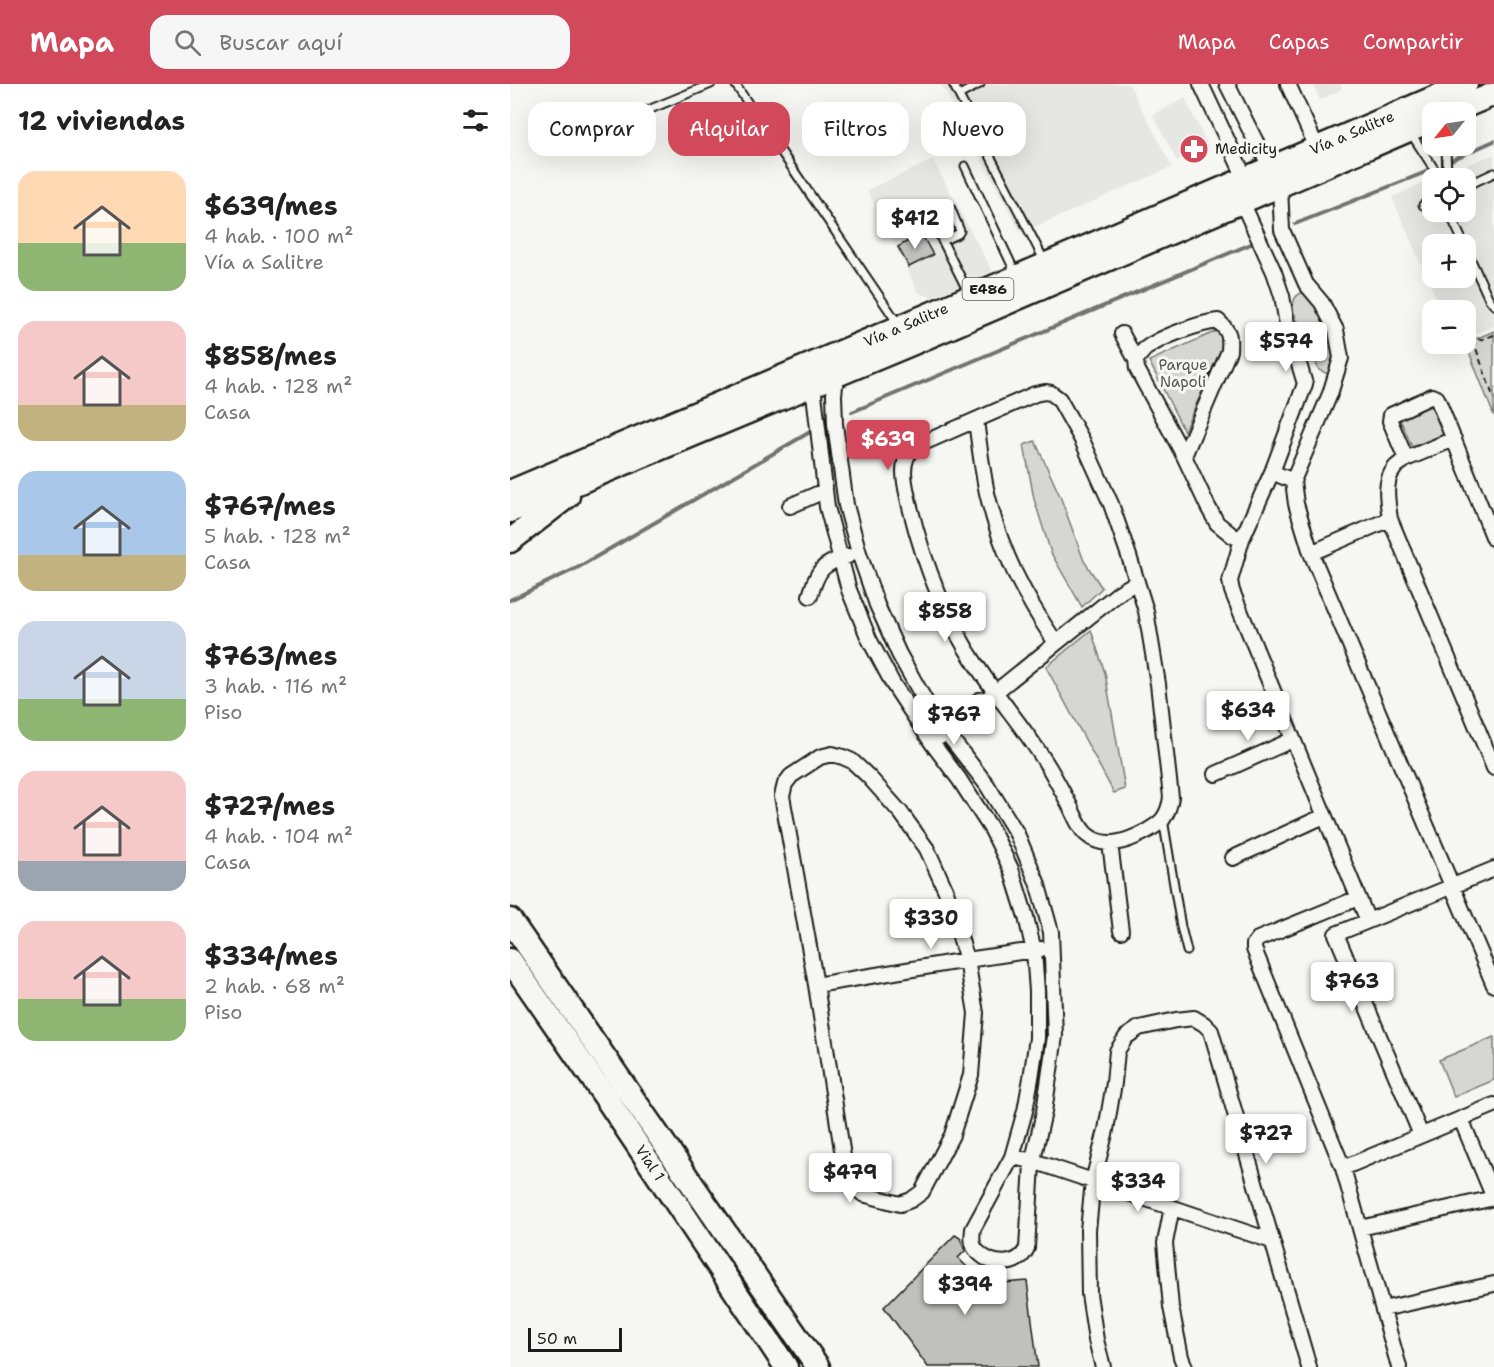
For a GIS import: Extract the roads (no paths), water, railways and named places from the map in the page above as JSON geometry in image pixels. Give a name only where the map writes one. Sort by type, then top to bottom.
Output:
[{"type":"main road","name":"Vía a Salitre","points":[[510,512],[836,376],[1242,202],[1317,148],[1466,84]]},
{"type":"main road","points":[[1474,102],[1494,94]]},
{"type":"main road","name":"Vía a Salitre","points":[[510,492],[1245,178],[1275,177],[1409,130],[1430,101]]},
{"type":"main road","points":[[510,541],[592,477]]},
{"type":"main road","points":[[510,920],[818,1367]]},
{"type":"main road","name":"Vial 1","points":[[510,960],[608,1101],[786,1367]]},
{"type":"street","points":[[1201,84],[1245,178]]},
{"type":"street","points":[[1288,84],[1317,148]]},
{"type":"street","points":[[1211,106],[1230,90],[1275,177],[1282,230],[1290,250],[1306,284],[1322,303],[1336,330],[1341,358],[1330,394],[1293,481],[1296,504],[1311,553],[1494,986]]},
{"type":"street","points":[[1242,202],[1282,296],[1287,324],[1305,384],[1272,472],[1242,539],[1230,586],[1368,921]]},
{"type":"street","points":[[1259,240],[1282,230]]},
{"type":"street","points":[[1268,260],[1290,250]]},
{"type":"street","points":[[1282,296],[1306,284]]},
{"type":"street","points":[[1136,360],[1144,349],[1161,339],[1208,322],[1218,321],[1230,337],[1229,351],[1184,456]]},
{"type":"street","points":[[1122,334],[1136,360],[1137,369],[1184,456],[1208,507],[1218,523],[1233,536],[1242,539]]},
{"type":"street","points":[[813,385],[824,491],[849,590],[869,639],[893,684],[992,830],[1011,869],[1034,951],[1038,991],[1037,1038],[1025,1111],[1012,1157],[973,1229],[972,1238],[977,1252],[995,1262],[1007,1263],[1017,1260],[1027,1248],[1033,1161],[1044,1112],[1055,1036],[1051,932],[1037,882],[1017,834],[950,728],[928,705],[899,654],[877,605],[846,505],[835,424],[836,376]]},
{"type":"street","points":[[1305,384],[1330,394]]},
{"type":"street","points":[[1040,393],[1051,393],[1059,399],[1097,472],[1137,582],[1146,611],[1155,663],[1171,797],[1163,819],[1153,827],[1129,840],[1110,843],[1097,841],[1081,829],[1049,767],[1022,728],[992,695],[956,632],[937,592],[916,531],[909,503],[904,466],[907,455],[914,447],[976,420],[1040,393]]},
{"type":"street","points":[[1406,459],[1390,418],[1435,396],[1494,539]]},
{"type":"street","points":[[976,420],[987,491],[1002,543],[1024,593],[1056,643]]},
{"type":"street","points":[[1454,439],[1406,459],[1394,469],[1387,485],[1390,519],[1494,768]]},
{"type":"street","points":[[1272,472],[1293,481]]},
{"type":"street","points":[[790,506],[824,491]]},
{"type":"street","points":[[827,507],[846,505]]},
{"type":"street","points":[[1311,553],[1390,519]]},
{"type":"street","points":[[810,596],[816,575],[821,570],[840,558],[859,553]]},
{"type":"street","points":[[932,743],[950,728],[966,722],[985,707],[992,695],[1120,592],[1137,582]]},
{"type":"street","points":[[1216,774],[1292,740]]},
{"type":"street","points":[[832,754],[852,761],[869,777],[901,813],[927,849],[946,891],[967,960],[976,1013],[971,1075],[952,1135],[922,1192],[911,1200],[900,1204],[863,1194],[852,1185],[846,1175],[816,986],[782,796],[785,784],[792,777],[820,757],[832,754]]},
{"type":"street","points":[[1233,858],[1324,816]]},
{"type":"street","points":[[1110,843],[1121,930]]},
{"type":"street","points":[[1336,934],[1494,869]]},
{"type":"street","points":[[1358,898],[1258,939],[1254,944],[1254,949],[1343,1168],[1399,1367]]},
{"type":"street","points":[[1326,911],[1421,1135]]},
{"type":"street","points":[[816,986],[1052,947]]},
{"type":"street","points":[[1103,1367],[1089,1294],[1088,1230],[1093,1181],[1106,1130],[1117,1052],[1126,1037],[1139,1028],[1194,1018],[1211,1031],[1309,1367]]},
{"type":"street","points":[[1343,1168],[1494,1105]]},
{"type":"street","points":[[1360,1228],[1494,1198],[1461,1119]]},
{"type":"street","points":[[1012,1157],[1033,1161],[1272,1241]]},
{"type":"street","points":[[1172,1207],[1165,1243],[1171,1307],[1180,1357],[1185,1367]]},
{"type":"street","points":[[1383,1309],[1494,1284]]},
{"type":"lane","points":[[656,107],[711,84]]},
{"type":"lane","points":[[735,84],[900,327]]},
{"type":"lane","points":[[953,84],[1046,264]]},
{"type":"lane","points":[[959,95],[980,84]]},
{"type":"lane","points":[[1409,130],[1434,168]]},
{"type":"lane","points":[[965,166],[1017,276]]},
{"type":"lane","points":[[1476,181],[1494,173]]},
{"type":"lane","points":[[942,241],[960,231],[947,205],[943,205],[930,214],[931,219],[942,241],[970,297]]},
{"type":"lane","points":[[1476,271],[1489,300],[1494,305]]},
{"type":"lane","points":[[1163,819],[1187,951]]},
{"type":"waterway","points":[[1449,161],[1494,141]]},
{"type":"waterway","points":[[1295,224],[1422,174]]},
{"type":"waterway","points":[[852,412],[1251,244]]},
{"type":"waterway","points":[[510,600],[577,568],[810,432]]},
{"type":"place","name":"Medicity","points":[[1194,149]]},
{"type":"park label","name":"Parque Napoli","points":[[1183,374]]}]
